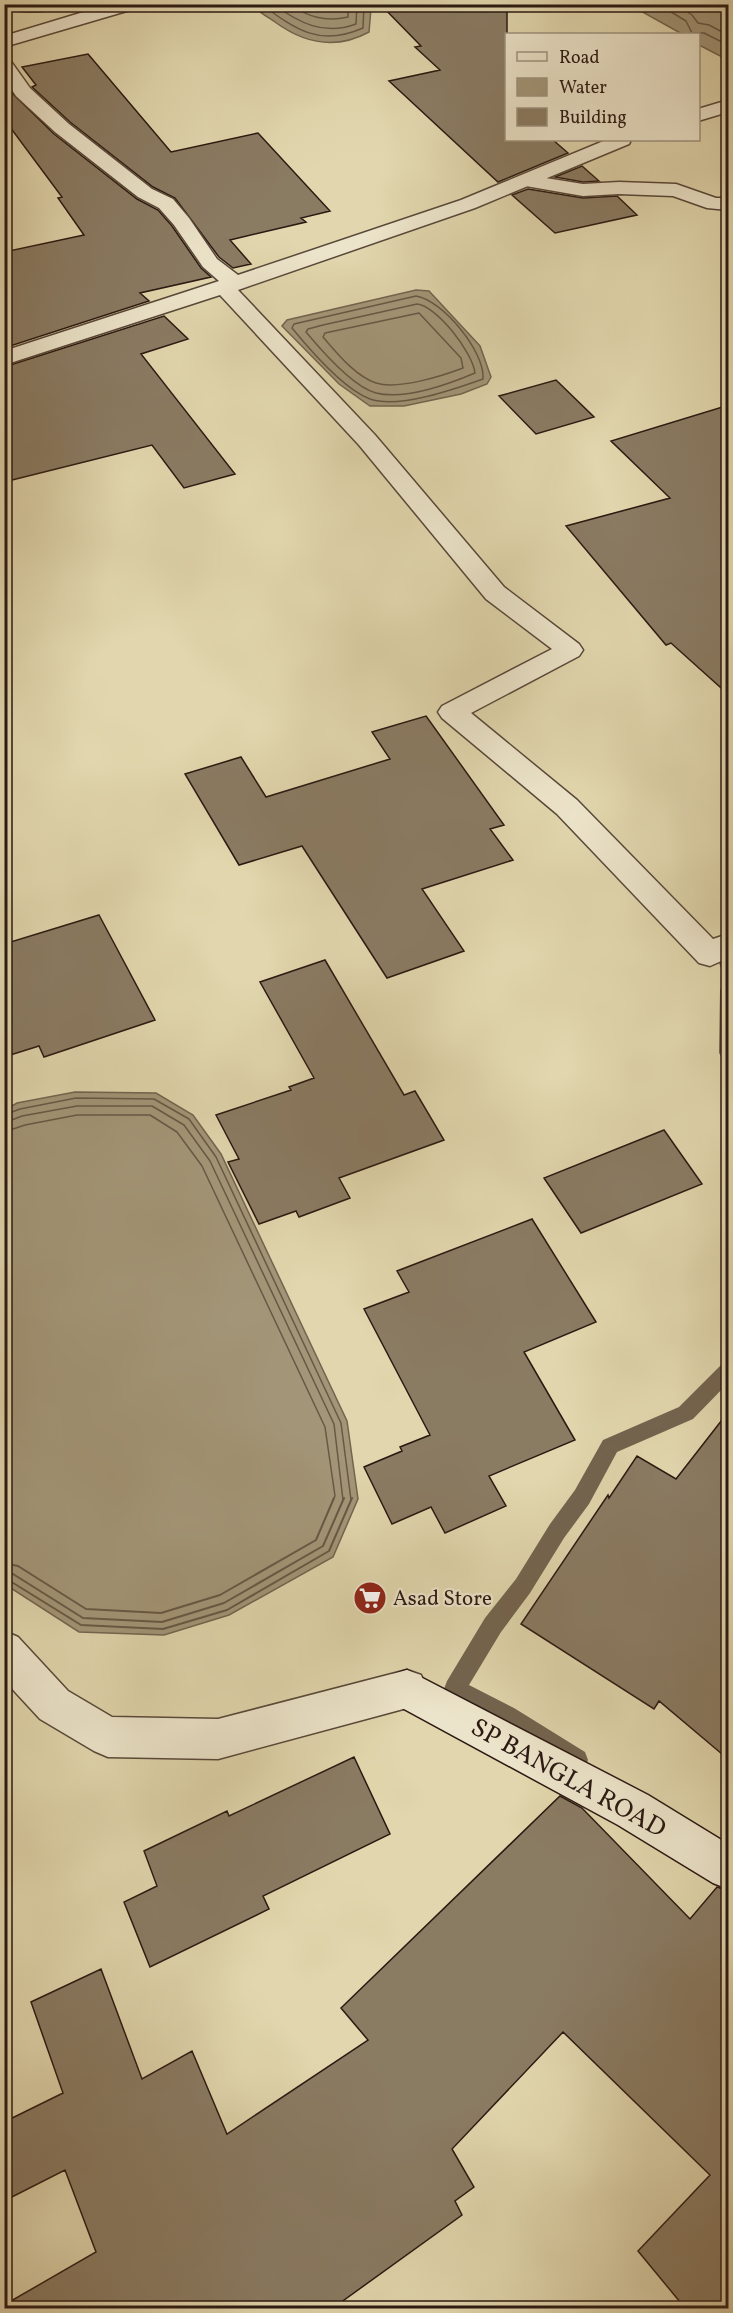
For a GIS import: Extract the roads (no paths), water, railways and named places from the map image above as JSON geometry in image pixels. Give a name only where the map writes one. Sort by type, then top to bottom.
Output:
[{"type":"street","points":[[4,42],[132,4]]},
{"type":"street","points":[[4,64],[23,92],[62,129],[145,193],[157,196],[183,224],[210,264],[367,440],[495,592],[570,650],[452,712],[567,807],[710,955],[729,945]]},
{"type":"street","points":[[700,115],[729,106]]},
{"type":"street","points":[[4,358],[230,285],[468,204],[620,141]]},
{"type":"street","points":[[527,181],[583,190],[619,188],[676,190],[714,204],[729,204]]},
{"type":"street","name":"SP BANGLA ROAD","points":[[4,1650],[54,1705],[108,1737],[218,1739],[407,1689],[633,1810],[729,1868]]},
{"type":"water","points":[[5,4],[77,5],[50,11],[22,12],[5,7]]},
{"type":"water","points":[[253,5],[368,5],[371,8],[369,32],[357,38],[333,43],[309,40],[286,29]]},
{"type":"water","points":[[630,5],[728,5],[728,60],[700,46],[700,33],[680,33]]},
{"type":"water","points":[[416,290],[429,291],[480,346],[491,377],[487,384],[461,394],[404,406],[370,406],[339,384],[282,326],[287,320]]},
{"type":"water","points":[[75,1092],[156,1093],[193,1115],[221,1154],[347,1421],[358,1499],[333,1557],[229,1615],[164,1635],[79,1632],[6,1585],[5,1582],[5,1110],[17,1103]]},
{"type":"waterway","points":[[728,952],[728,966]]},
{"type":"waterway","points":[[728,990],[728,1053]]},
{"type":"waterway","points":[[577,1760],[506,1716],[455,1689],[493,1625],[523,1586],[557,1531],[582,1497],[610,1446],[686,1413],[728,1371]]},
{"type":"place","name":"Asad Store","points":[[370,1598]]}]
